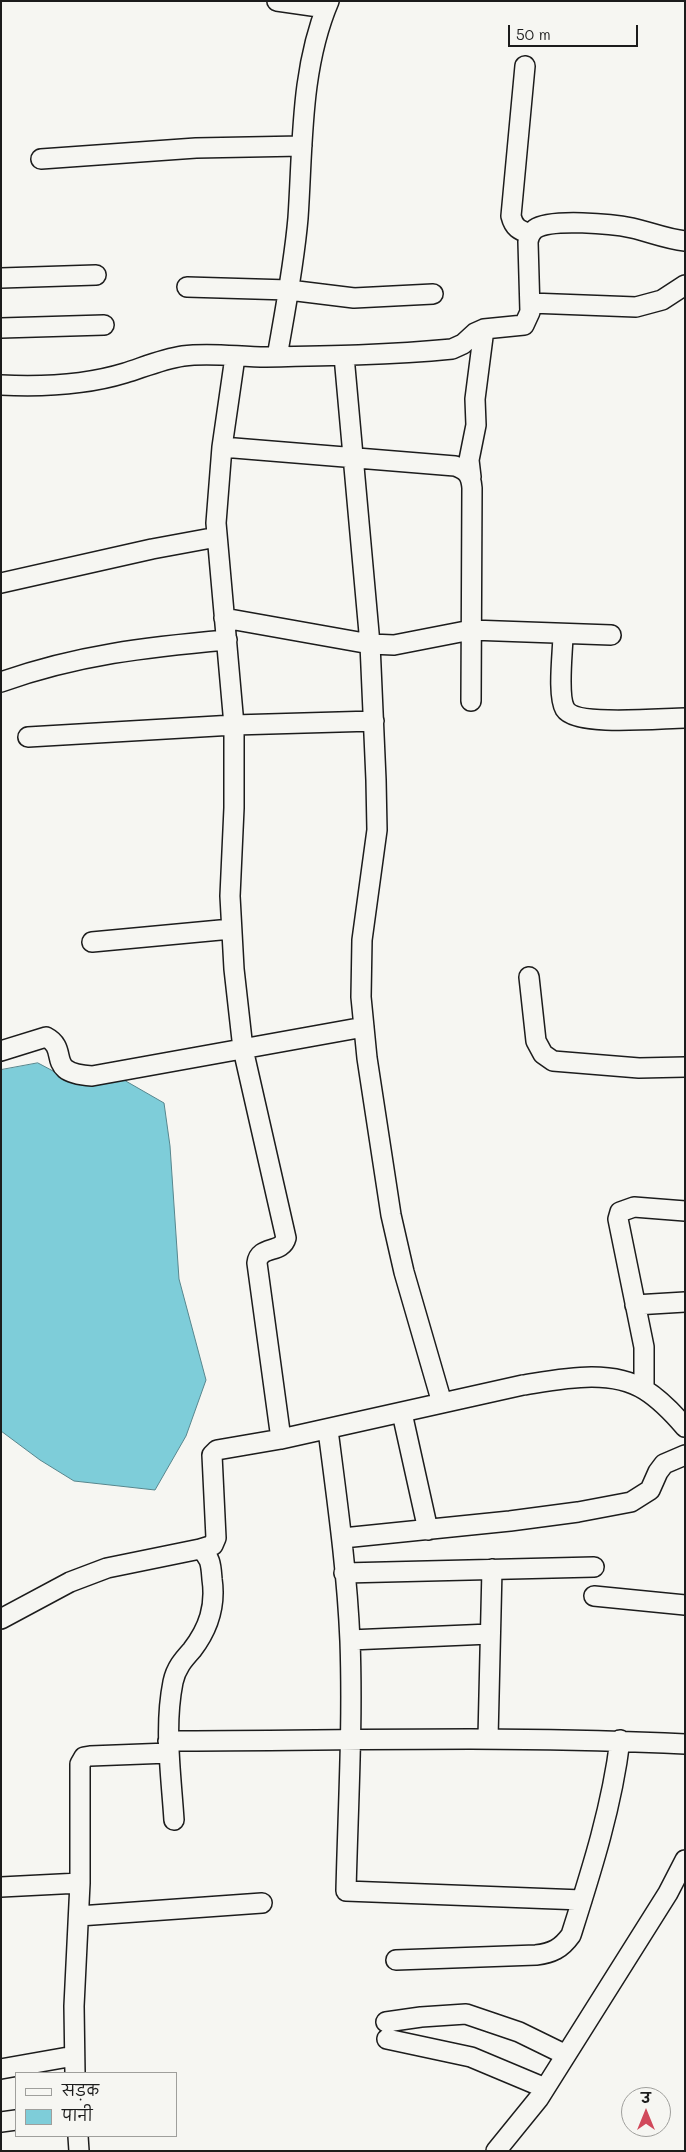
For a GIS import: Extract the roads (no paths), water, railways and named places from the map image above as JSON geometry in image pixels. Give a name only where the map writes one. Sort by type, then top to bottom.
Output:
[{"type":"street","points":[[277,1],[327,5],[318,26],[310,58],[298,219],[289,290],[277,357]]},
{"type":"street","points":[[526,66],[511,216],[519,230],[530,234]]},
{"type":"street","points":[[41,159],[196,148],[302,146]]},
{"type":"street","points":[[1,385],[36,387],[78,382],[124,374],[182,356],[210,354],[235,357],[344,356],[452,349],[464,344],[475,332],[484,329],[524,325],[528,320],[530,303],[528,242],[530,234],[536,228],[547,224],[610,225],[633,228],[685,241]]},
{"type":"street","points":[[1,278],[96,275]]},
{"type":"street","points":[[530,303],[636,308],[662,300],[685,285]]},
{"type":"street","points":[[187,287],[289,290],[354,298],[433,294]]},
{"type":"street","points":[[1,328],[104,325]]},
{"type":"street","points":[[470,701],[470,460],[476,425],[475,399],[484,329]]},
{"type":"street","points":[[344,356],[370,644],[377,830],[362,940],[360,997],[391,1215],[404,1272],[442,1403]]},
{"type":"street","points":[[235,357],[222,447],[216,523],[234,725],[234,808],[230,896],[243,1049],[286,1238],[279,1247],[262,1252],[258,1257],[257,1263],[281,1439]]},
{"type":"street","points":[[222,447],[454,466],[465,469],[471,477]]},
{"type":"street","points":[[1,583],[152,549],[217,537]]},
{"type":"street","points":[[224,618],[370,644],[394,645],[471,630],[611,635]]},
{"type":"street","points":[[564,634],[562,699],[566,710],[576,717],[594,720],[685,718]]},
{"type":"street","points":[[1,682],[40,668],[105,653],[226,640]]},
{"type":"street","points":[[28,737],[234,725],[374,722]]},
{"type":"street","points":[[92,942],[232,929]]},
{"type":"street","points":[[529,977],[536,1041],[542,1054],[553,1061],[639,1068],[685,1066]]},
{"type":"street","points":[[1,1051],[46,1037],[56,1047],[60,1066],[69,1073],[92,1076],[364,1027]]},
{"type":"street","points":[[644,1389],[644,1347],[618,1219],[620,1212],[634,1208],[685,1211]]},
{"type":"street","points":[[636,1305],[685,1302]]},
{"type":"street","points":[[1,1619],[70,1582],[107,1568],[200,1549],[213,1544],[216,1538],[212,1455],[217,1450],[328,1430],[523,1385],[561,1379],[617,1380],[644,1389],[666,1406],[685,1427]]},
{"type":"street","points":[[402,1414],[428,1530]]},
{"type":"street","points":[[328,1430],[343,1538],[350,1640],[351,1741],[346,1890],[582,1900]]},
{"type":"street","points":[[343,1538],[578,1512],[631,1502],[650,1490],[664,1464],[685,1455]]},
{"type":"street","points":[[174,1820],[169,1747],[173,1682],[179,1664],[198,1641],[213,1611],[214,1596],[210,1561],[200,1549]]},
{"type":"street","points":[[344,1573],[594,1567]]},
{"type":"street","points":[[488,1738],[492,1569]]},
{"type":"street","points":[[594,1596],[685,1605]]},
{"type":"street","points":[[350,1640],[490,1634]]},
{"type":"street","points":[[1,2069],[75,2064],[74,2006],[80,1883],[80,1764],[84,1757],[169,1747],[488,1738],[620,1740],[685,1744]]},
{"type":"street","points":[[396,1960],[549,1953],[562,1947],[571,1935],[582,1900],[616,1775],[620,1740]]},
{"type":"street","points":[[496,2151],[545,2088],[668,1893],[685,1860]]},
{"type":"street","points":[[1,1887],[80,1883]]},
{"type":"street","points":[[79,1916],[262,1903]]},
{"type":"street","points":[[545,2088],[471,2057],[387,2031],[421,2017],[466,2014],[519,2032],[566,2055]]},
{"type":"street","points":[[1,2122],[15,2120]]},
{"type":"street","points":[[78,2137],[79,2151]]},
{"type":"water","points":[[38,1063],[70,1080],[117,1076],[164,1103],[170,1146],[179,1279],[206,1380],[186,1436],[155,1490],[74,1481],[40,1460],[1,1431],[1,1070]]}]
